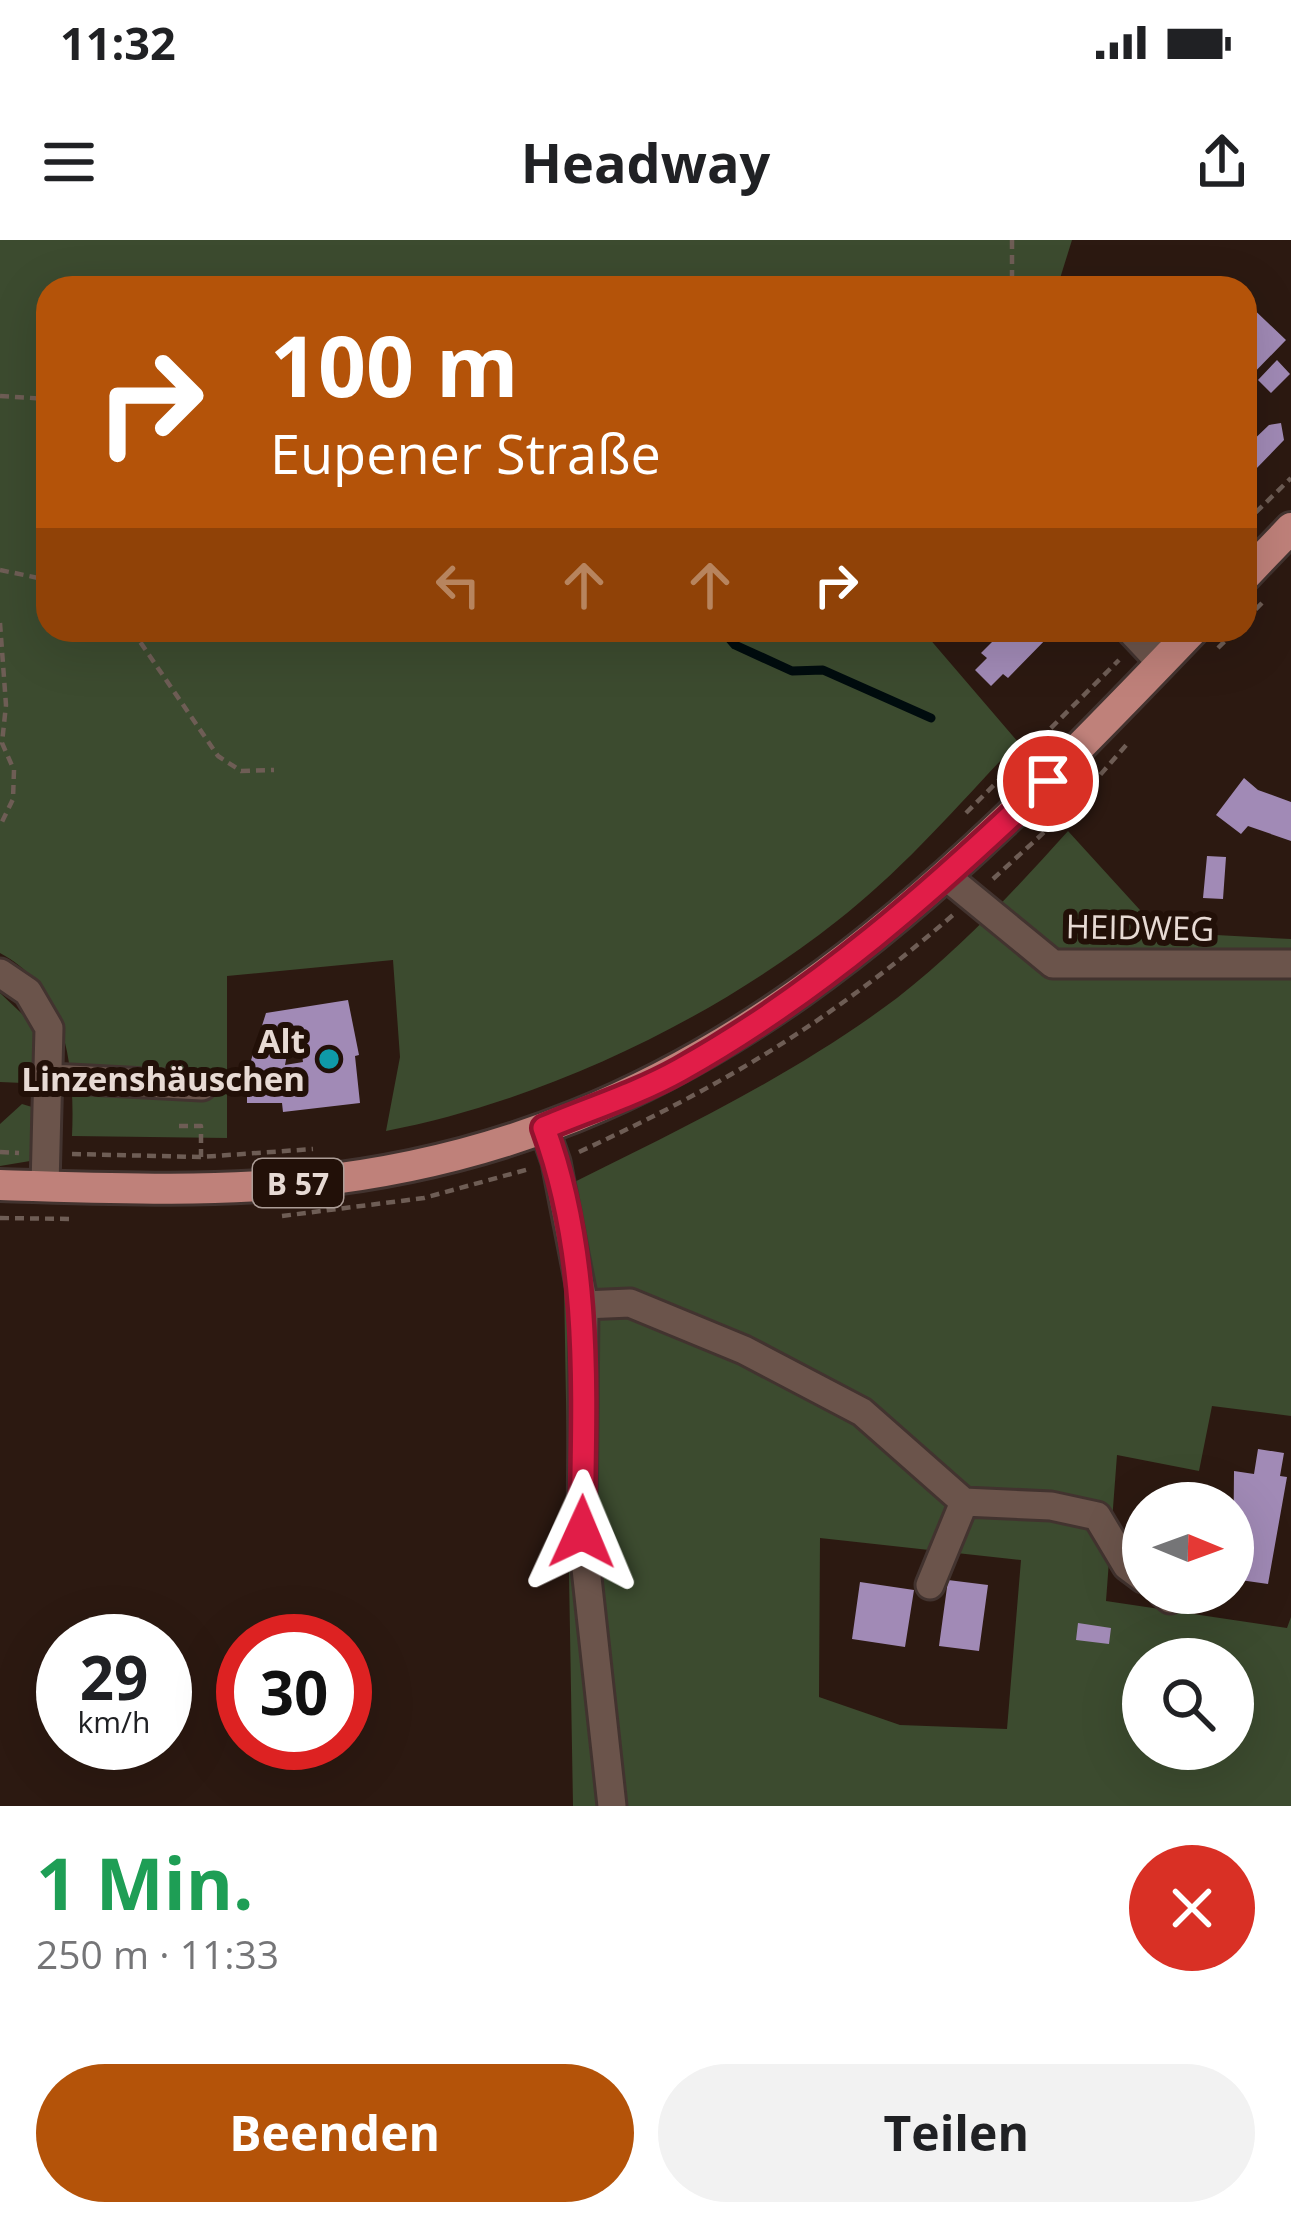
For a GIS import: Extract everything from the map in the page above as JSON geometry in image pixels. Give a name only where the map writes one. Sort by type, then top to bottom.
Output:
[{"type":"main road","points":[[1257,563],[1291,528]]},
{"type":"main road","name":"B 57","points":[[0,1185],[308,1182],[440,1159],[544,1128],[675,1073],[774,1015],[947,877],[1181,642]]},
{"type":"street","points":[[1142,642],[1161,663]]},
{"type":"street","name":"HEIDWEG","points":[[947,877],[1053,964],[1291,964]]},
{"type":"street","points":[[0,973],[28,992],[49,1028],[45,1186]]},
{"type":"street","points":[[51,1078],[202,1086]]},
{"type":"street","points":[[544,1128],[556,1162],[584,1305],[582,1532],[612,1806]]},
{"type":"street","points":[[584,1305],[631,1303],[743,1350],[862,1412],[897,1448],[964,1502],[1052,1506],[1097,1516],[1122,1558]]},
{"type":"street","points":[[930,1585],[964,1502]]},
{"type":"path","points":[[1012,240],[1012,276]]},
{"type":"path","points":[[0,396],[36,398]]},
{"type":"path","points":[[1257,511],[1291,478]]},
{"type":"path","points":[[0,570],[36,578]]},
{"type":"path","points":[[0,623],[6,705],[2,743],[14,770],[13,799],[0,826]]},
{"type":"path","points":[[140,642],[218,756],[241,771],[274,770]]},
{"type":"path","points":[[953,826],[1127,642]]},
{"type":"path","points":[[179,1126],[201,1126],[201,1157]]},
{"type":"path","points":[[48,1154],[201,1157],[326,1147]]},
{"type":"path","points":[[0,1218],[44,1219]]},
{"type":"green space","points":[[0,240],[1072,240],[1061,276],[36,276],[36,642],[932,642],[1018,742],[862,901],[735,992],[624,1052],[565,1077],[506,1099],[386,1131],[400,1057],[393,960],[227,976],[227,1138],[72,1136],[68,1058],[53,1009],[40,987],[0,953]]},
{"type":"green space","points":[[1068,831],[1160,932],[1291,939],[1291,1416],[1212,1406],[1199,1471],[1117,1455],[1106,1601],[1122,1603],[1122,1614],[1193,1614],[1287,1628],[1291,1617],[1291,1806],[573,1806],[564,1284],[552,1193],[815,1054],[897,998],[986,918]],"holes":[[[820,1538],[1021,1560],[1007,1729],[900,1725],[819,1697]]]},
{"type":"green space","points":[[0,993],[37,1028],[36,1073],[23,1083],[0,1082]]},
{"type":"green space","points":[[22,1104],[32,1107],[36,1149],[30,1161],[0,1166],[0,1124]]},
{"type":"building","points":[[1257,312],[1286,340],[1257,370]]},
{"type":"building","points":[[1277,360],[1290,374],[1271,393],[1258,380]]},
{"type":"building","points":[[1281,423],[1284,440],[1257,468],[1257,436],[1269,425]]},
{"type":"building","points":[[992,642],[1043,642],[1008,678],[1003,674],[991,686],[975,670],[987,658],[981,653]]},
{"type":"building","points":[[1244,778],[1258,790],[1291,802],[1291,841],[1248,826],[1241,834],[1216,815]]},
{"type":"building","points":[[1207,856],[1226,857],[1223,899],[1203,898]]},
{"type":"building","name":"Alt Linzenshäuschen","points":[[348,1000],[359,1055],[355,1056],[360,1103],[283,1112],[282,1103],[247,1103],[247,1073],[266,1013]],"holes":[[[299,1031],[303,1062],[285,1065],[291,1033]]]},
{"type":"building","points":[[1258,1449],[1284,1453],[1280,1476],[1287,1477],[1268,1584],[1254,1582],[1254,1482],[1234,1482],[1234,1471],[1254,1474]]},
{"type":"building","points":[[948,1580],[988,1585],[979,1651],[939,1646]]},
{"type":"building","points":[[860,1582],[914,1590],[905,1647],[852,1639]]},
{"type":"building","points":[[1078,1623],[1111,1628],[1109,1644],[1076,1640]]},
{"type":"waterway","points":[[732,642],[792,671],[823,670],[931,718]]},
{"type":"place","name":"Alt Linzenshäuschen","points":[[329,1059]]},
{"type":"route","points":[[582,1532],[584,1305],[556,1162],[544,1128],[675,1073],[774,1015],[947,877],[1048,781]]}]
